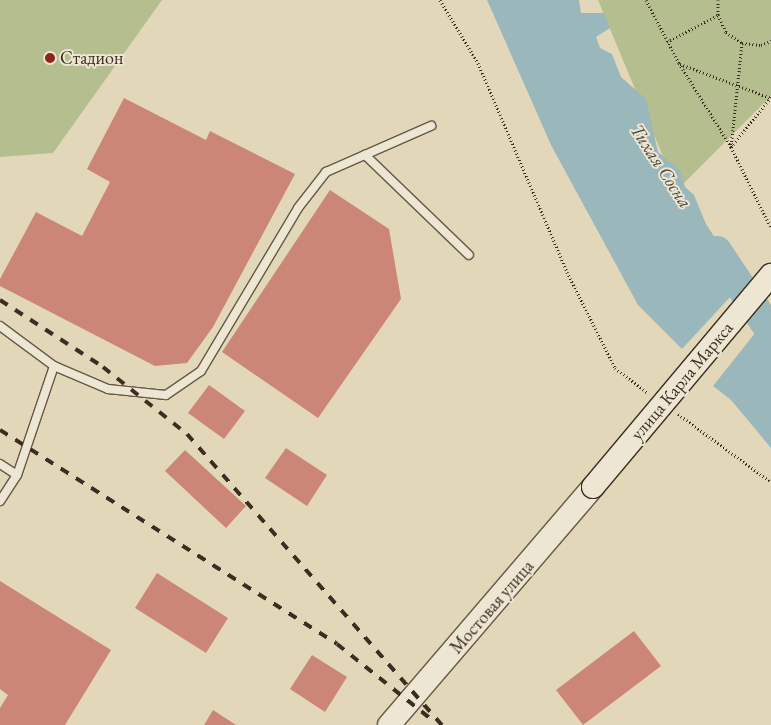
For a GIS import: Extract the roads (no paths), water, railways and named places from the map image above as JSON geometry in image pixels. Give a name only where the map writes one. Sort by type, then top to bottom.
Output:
[{"type":"main road","name":"улица Карла Маркса","points":[[594,487],[771,276]]},
{"type":"main road","name":"Мостовая улица","points":[[389,725],[594,487]]},
{"type":"lane","points":[[0,326],[54,366],[108,389],[166,395],[201,371],[298,208],[326,172],[431,126]]},
{"type":"lane","points":[[365,155],[469,255]]},
{"type":"lane","points":[[0,501],[17,474],[54,366]]},
{"type":"lane","points":[[0,464],[17,474]]},
{"type":"water","points":[[487,0],[579,0],[581,13],[604,13],[610,28],[596,37],[600,48],[612,54],[621,77],[646,99],[658,152],[680,170],[685,187],[694,195],[706,224],[744,282],[682,349],[638,305],[551,145]]},
{"type":"water","points":[[771,313],[771,448],[731,400],[713,386]]},
{"type":"waterway","name":"Тихая Сосна","points":[[717,251],[771,332]]},
{"type":"railway","points":[[0,300],[103,367],[187,434],[442,725]]},
{"type":"railway","points":[[0,430],[337,644],[431,719]]},
{"type":"place","name":"Стадион","points":[[50,58]]}]
